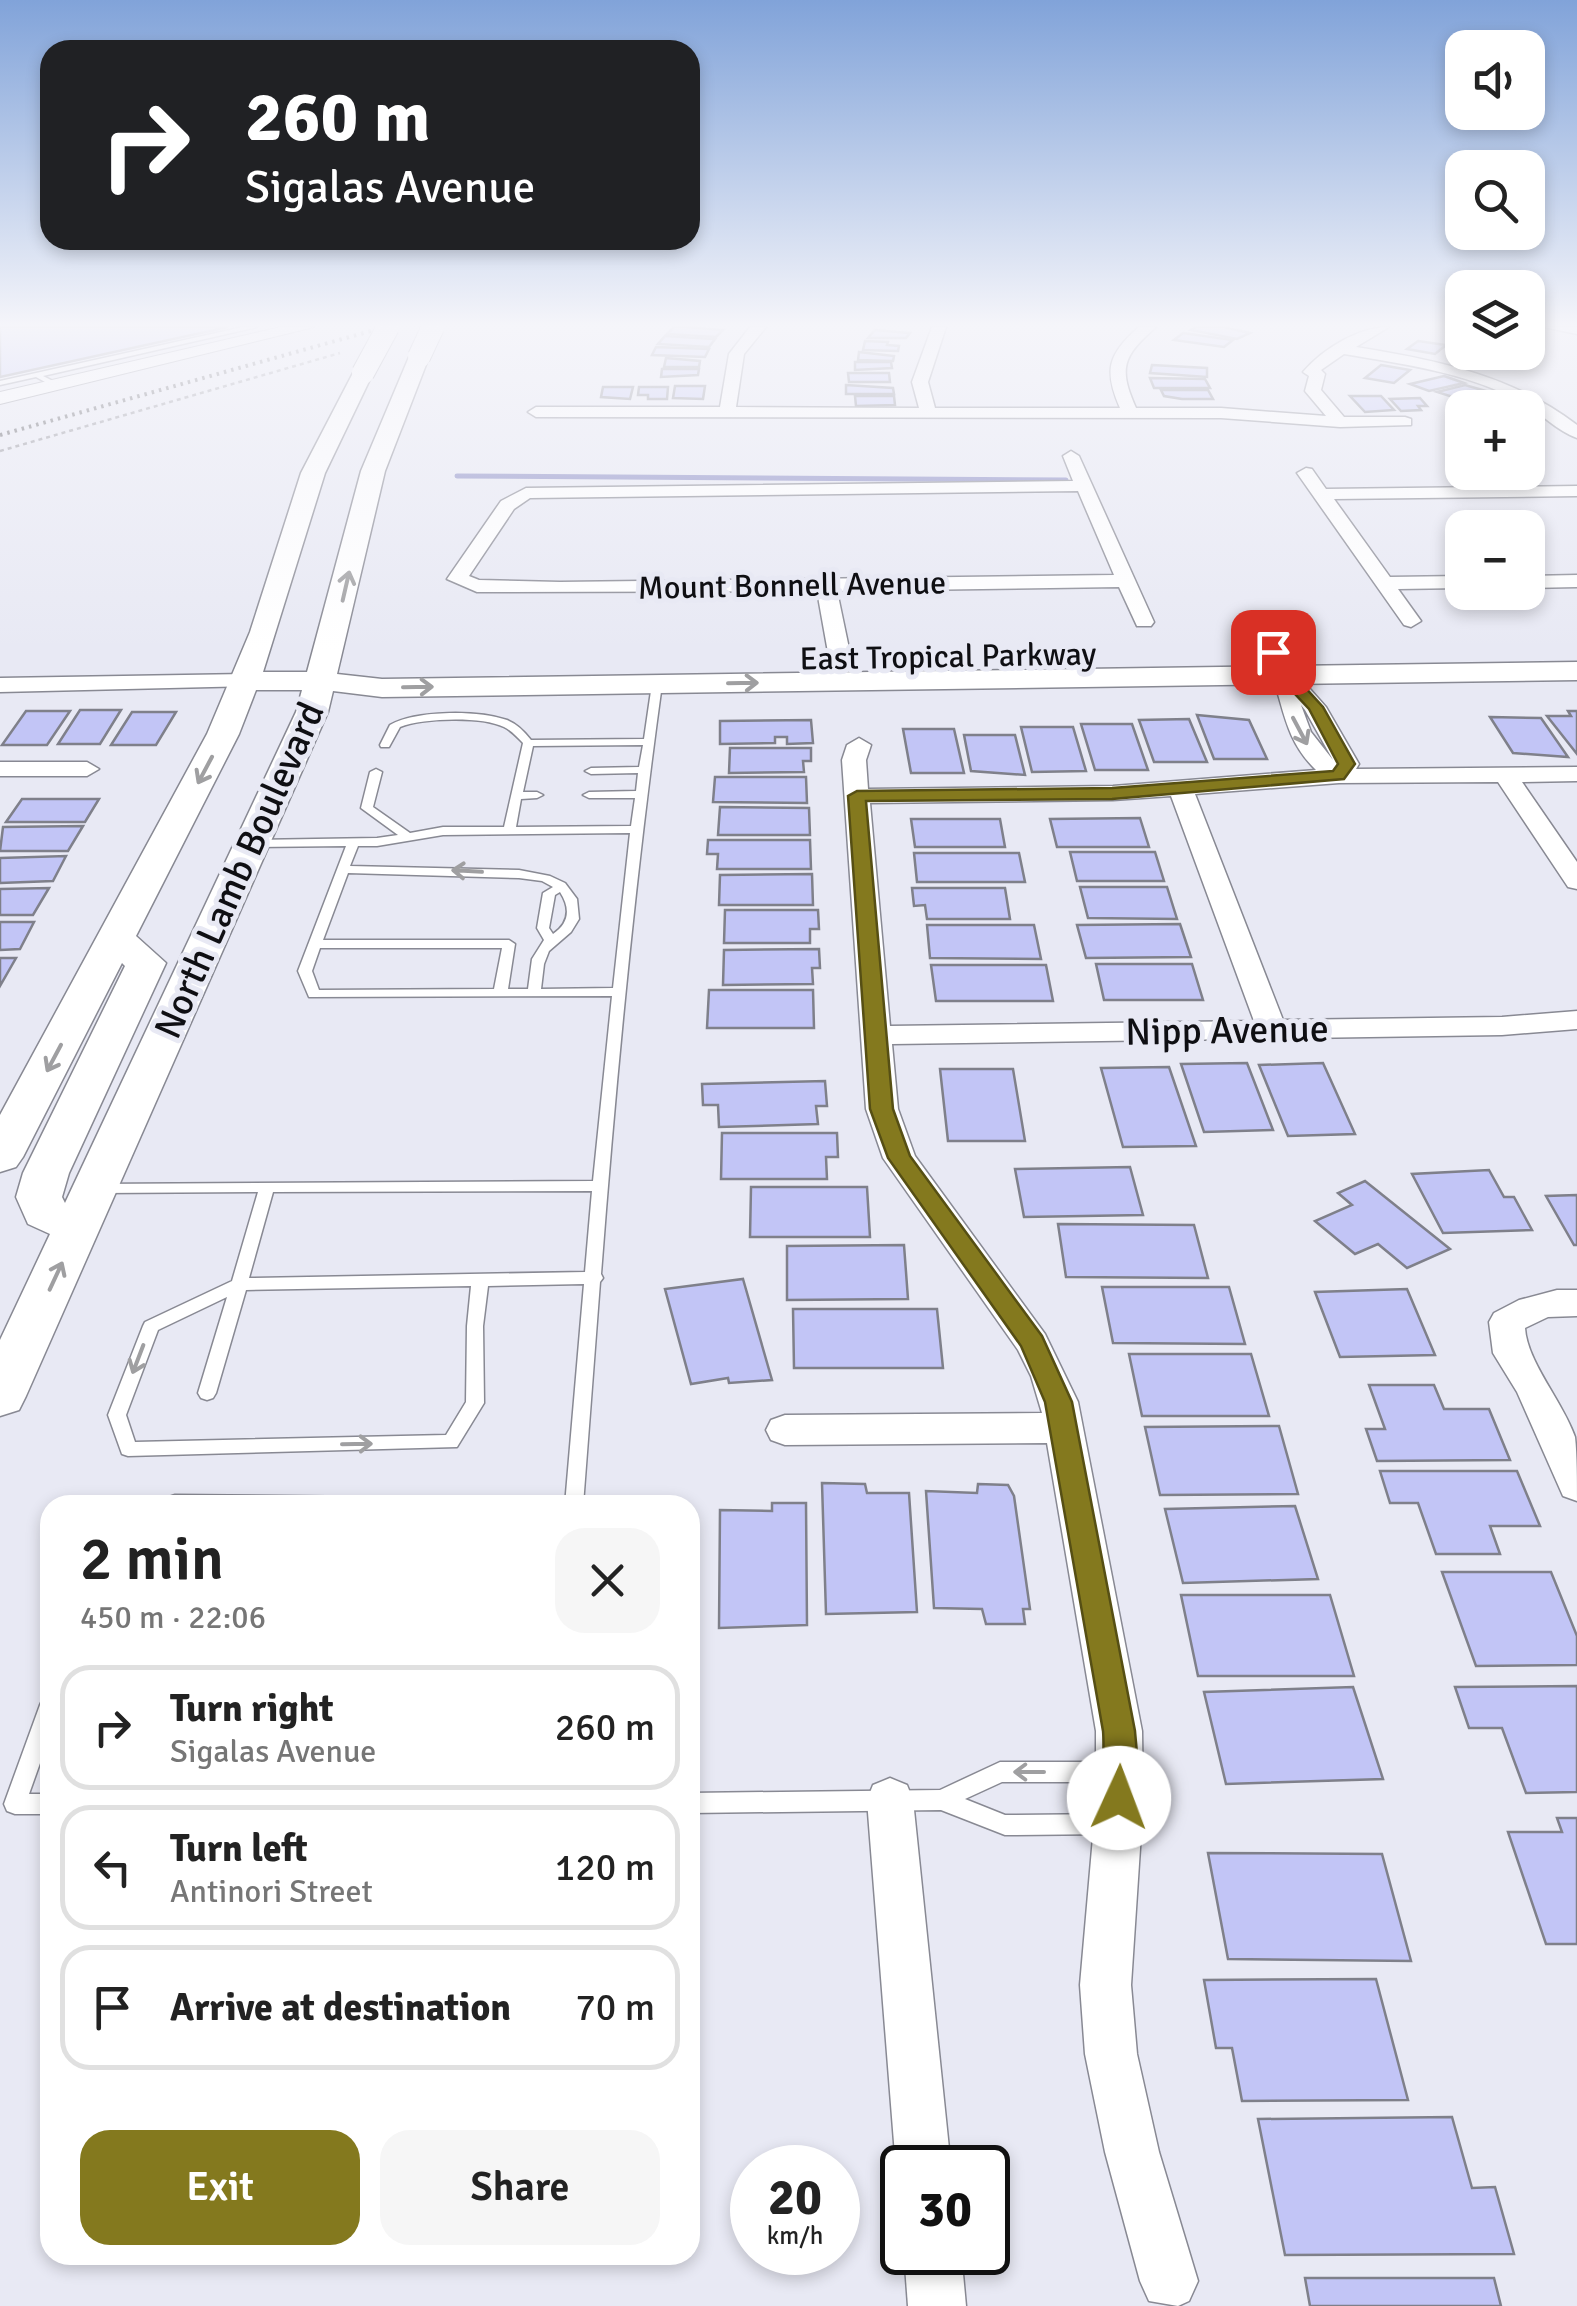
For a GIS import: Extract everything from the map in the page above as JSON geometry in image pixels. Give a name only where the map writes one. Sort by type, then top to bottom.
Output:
[{"type":"main road","name":"North Lamb Boulevard","points":[[0,1157],[223,734],[246,681],[328,435]]},
{"type":"main road","name":"North Lamb Boulevard","points":[[0,1396],[312,712],[373,471],[387,435]]},
{"type":"main road","name":"East Tropical Parkway","points":[[246,681],[321,681],[382,688],[657,684],[1577,649]]},
{"type":"main road","name":"East Tropical Parkway","points":[[321,681],[389,663],[840,658],[1279,663],[1577,672]]},
{"type":"main road","points":[[78,1227],[45,1213],[40,1197],[46,1173],[146,964],[116,939]]},
{"type":"street","points":[[1071,456],[1144,622]]},
{"type":"street","points":[[1306,473],[1411,620]]},
{"type":"street","name":"Mount Bonnell Avenue","points":[[1084,486],[526,493],[507,504],[457,578],[477,586],[506,588],[1128,582]]},
{"type":"street","points":[[1321,494],[1577,491]]},
{"type":"street","points":[[1545,582],[1577,581]]},
{"type":"street","points":[[1384,583],[1445,582]]},
{"type":"street","points":[[826,585],[840,658]]},
{"type":"street","points":[[1279,663],[1293,719],[1318,763],[1338,776]]},
{"type":"street","name":"East Tropical Parkway","points":[[0,685],[246,681]]},
{"type":"street","points":[[859,745],[854,760],[882,1109],[889,1137],[899,1158],[1032,1343],[1050,1376],[1064,1428],[1119,1731],[1122,1772],[1106,1962],[1107,2020],[1120,2108],[1169,2281]]},
{"type":"street","points":[[0,768],[87,769]]},
{"type":"street","points":[[857,796],[1112,794],[1338,776],[1577,774]]},
{"type":"street","points":[[1504,775],[1577,882]]},
{"type":"street","points":[[1181,789],[1272,1029]]},
{"type":"street","name":"Nipp Avenue","points":[[876,1035],[1502,1026],[1577,1020]]},
{"type":"street","points":[[1577,1303],[1539,1304],[1522,1313],[1507,1322],[1506,1342],[1513,1361],[1533,1386],[1577,1486]]},
{"type":"street","points":[[786,1430],[1064,1428]]},
{"type":"street","points":[[890,1800],[922,2145]]},
{"type":"street","points":[[935,2275],[938,2306]]},
{"type":"lane","points":[[575,1495],[600,1186],[636,829],[657,684]]},
{"type":"lane","points":[[385,745],[391,728],[400,721],[498,720],[520,731],[528,743],[509,830]]},
{"type":"lane","points":[[528,743],[649,742]]},
{"type":"lane","points":[[591,771],[645,770]]},
{"type":"lane","points":[[376,772],[367,808],[408,837]]},
{"type":"lane","points":[[522,772],[541,772]]},
{"type":"lane","points":[[589,794],[642,794]]},
{"type":"lane","points":[[516,796],[537,795]]},
{"type":"lane","points":[[254,843],[353,842],[443,831],[636,829]]},
{"type":"lane","points":[[353,842],[305,971],[314,994],[620,992]]},
{"type":"lane","points":[[345,869],[519,874],[547,878],[562,887],[572,896],[574,916],[566,931],[550,940],[539,956],[534,994]]},
{"type":"lane","points":[[550,940],[543,928],[549,893],[562,887]]},
{"type":"lane","points":[[316,944],[508,944],[500,994]]},
{"type":"lane","points":[[208,1393],[267,1186]]},
{"type":"lane","points":[[97,1188],[600,1186]]},
{"type":"lane","points":[[480,1280],[475,1326],[475,1403],[451,1442],[128,1449],[117,1415],[150,1326],[238,1284],[595,1278]]},
{"type":"lane","points":[[40,1728],[8,1804],[40,1804]]},
{"type":"lane","points":[[941,1800],[1000,1772],[1122,1772]]},
{"type":"lane","points":[[700,1803],[941,1800],[1005,1825],[1116,1824]]},
{"type":"path","points":[[0,451],[65,435]]},
{"type":"building","points":[[80,710],[121,710],[100,744],[58,744]]},
{"type":"building","points":[[26,711],[70,711],[47,745],[2,745]]},
{"type":"building","points":[[1568,711],[1577,711],[1577,754],[1547,716],[1571,716]]},
{"type":"building","points":[[132,712],[176,712],[156,745],[111,745]]},
{"type":"building","points":[[1197,715],[1249,720],[1267,759],[1214,759]]},
{"type":"building","points":[[1490,717],[1541,718],[1568,757],[1513,753]]},
{"type":"building","points":[[1189,719],[1207,762],[1154,762],[1139,720]]},
{"type":"building","points":[[811,720],[813,743],[787,744],[787,737],[775,737],[775,743],[720,744],[720,721]]},
{"type":"building","points":[[1081,724],[1132,724],[1148,770],[1095,770]]},
{"type":"building","points":[[1021,727],[1073,727],[1086,771],[1032,772]]},
{"type":"building","points":[[903,729],[954,729],[964,773],[911,773]]},
{"type":"building","points":[[964,735],[1015,735],[1025,775],[971,771]]},
{"type":"building","points":[[730,748],[811,748],[811,761],[803,761],[804,772],[729,773]]},
{"type":"building","points":[[715,777],[806,777],[807,803],[713,802]]},
{"type":"building","points":[[22,799],[99,799],[85,822],[6,822]]},
{"type":"building","points":[[720,807],[809,808],[810,835],[718,835]]},
{"type":"building","points":[[1140,818],[1149,847],[1057,847],[1050,819]]},
{"type":"building","points":[[911,819],[1000,819],[1005,847],[915,847]]},
{"type":"building","points":[[83,826],[68,851],[0,851],[3,827]]},
{"type":"building","points":[[708,840],[810,840],[811,869],[717,869],[718,854],[707,854]]},
{"type":"building","points":[[1070,852],[1155,852],[1164,881],[1077,881]]},
{"type":"building","points":[[914,853],[1019,853],[1025,882],[917,882]]},
{"type":"building","points":[[66,856],[53,881],[0,883],[0,858]]},
{"type":"building","points":[[812,874],[813,905],[719,905],[720,875]]},
{"type":"building","points":[[1080,887],[1167,887],[1177,919],[1088,918]]},
{"type":"building","points":[[49,888],[33,915],[0,915],[0,889]]},
{"type":"building","points":[[912,888],[1005,888],[1010,919],[927,919],[925,905],[914,906]]},
{"type":"building","points":[[725,910],[818,910],[819,929],[810,929],[810,943],[724,943]]},
{"type":"building","points":[[0,922],[34,922],[20,949],[0,950]]},
{"type":"building","points":[[1180,924],[1191,957],[1086,958],[1077,925]]},
{"type":"building","points":[[927,925],[1034,925],[1041,959],[930,958]]},
{"type":"building","points":[[819,949],[820,968],[812,968],[813,984],[723,985],[724,950]]},
{"type":"building","points":[[0,958],[16,958],[0,986]]},
{"type":"building","points":[[1096,964],[1192,964],[1203,1000],[1104,1000]]},
{"type":"building","points":[[931,965],[1046,965],[1053,1001],[936,1001]]},
{"type":"building","points":[[709,990],[813,990],[814,1028],[707,1028]]},
{"type":"building","points":[[1247,1063],[1273,1130],[1204,1132],[1181,1064]]},
{"type":"building","points":[[1323,1063],[1355,1134],[1288,1136],[1259,1065]]},
{"type":"building","points":[[1169,1067],[1196,1146],[1123,1147],[1101,1068]]},
{"type":"building","points":[[940,1069],[1013,1069],[1025,1141],[948,1141]]},
{"type":"building","points":[[825,1081],[827,1106],[816,1106],[818,1124],[719,1127],[718,1105],[703,1105],[702,1084]]},
{"type":"building","points":[[722,1133],[837,1133],[838,1157],[826,1157],[827,1179],[721,1179]]},
{"type":"building","points":[[1130,1167],[1143,1215],[1024,1217],[1015,1169]]},
{"type":"building","points":[[1489,1170],[1504,1197],[1514,1197],[1532,1230],[1443,1233],[1412,1174]]},
{"type":"building","points":[[1365,1181],[1450,1249],[1407,1268],[1378,1244],[1355,1254],[1315,1221],[1352,1205],[1338,1193]]},
{"type":"building","points":[[751,1187],[867,1187],[870,1237],[750,1237]]},
{"type":"building","points":[[1577,1195],[1577,1245],[1574,1245],[1546,1196]]},
{"type":"building","points":[[1058,1224],[1194,1225],[1208,1278],[1066,1277]]},
{"type":"building","points":[[904,1245],[908,1299],[787,1300],[787,1246]]},
{"type":"building","points":[[743,1279],[772,1380],[729,1383],[728,1378],[691,1384],[665,1289]]},
{"type":"building","points":[[1102,1287],[1229,1287],[1245,1344],[1113,1343]]},
{"type":"building","points":[[1407,1289],[1435,1355],[1340,1357],[1315,1292]]},
{"type":"building","points":[[793,1309],[937,1309],[943,1368],[794,1368]]},
{"type":"building","points":[[1129,1354],[1251,1354],[1269,1416],[1142,1416]]},
{"type":"building","points":[[1369,1385],[1434,1385],[1444,1409],[1489,1409],[1510,1460],[1377,1461],[1366,1429],[1385,1429]]},
{"type":"building","points":[[1279,1426],[1298,1494],[1160,1495],[1145,1427]]},
{"type":"building","points":[[1380,1471],[1517,1471],[1540,1526],[1490,1526],[1500,1554],[1436,1554],[1418,1503],[1390,1503]]},
{"type":"building","points":[[822,1483],[865,1484],[867,1493],[909,1493],[917,1612],[826,1614]]},
{"type":"building","points":[[978,1484],[1008,1485],[1014,1496],[1030,1609],[1023,1609],[1025,1624],[986,1624],[982,1609],[934,1608],[926,1491],[977,1493]]},
{"type":"building","points":[[772,1503],[806,1503],[807,1625],[719,1628],[720,1510],[772,1511]]},
{"type":"building","points":[[1295,1506],[1318,1579],[1183,1583],[1165,1509]]},
{"type":"building","points":[[1442,1572],[1551,1572],[1577,1636],[1577,1665],[1476,1666]]},
{"type":"building","points":[[1181,1595],[1330,1595],[1354,1676],[1198,1676]]},
{"type":"building","points":[[1577,1686],[1577,1792],[1526,1793],[1502,1728],[1469,1728],[1455,1687]]},
{"type":"building","points":[[1353,1687],[1383,1779],[1226,1784],[1204,1692]]},
{"type":"building","points":[[1557,1818],[1577,1818],[1577,1944],[1546,1944],[1508,1832],[1562,1832]]},
{"type":"building","points":[[1208,1853],[1382,1854],[1411,1961],[1228,1959]]},
{"type":"building","points":[[1376,1979],[1408,2100],[1242,2101],[1232,2048],[1216,2048],[1204,1980]]},
{"type":"building","points":[[1452,2117],[1472,2188],[1495,2187],[1514,2254],[1285,2255],[1258,2119]]},
{"type":"building","points":[[1305,2278],[1494,2278],[1501,2306],[1310,2306]]},
{"type":"waterway","points":[[457,476],[1066,480]]},
{"type":"route","points":[[1119,1798],[1119,1731],[1059,1402],[1050,1376],[1032,1343],[899,1158],[889,1137],[882,1109],[857,796],[1112,794],[1338,776],[1347,764],[1315,707],[1284,674],[1273,652]]}]
